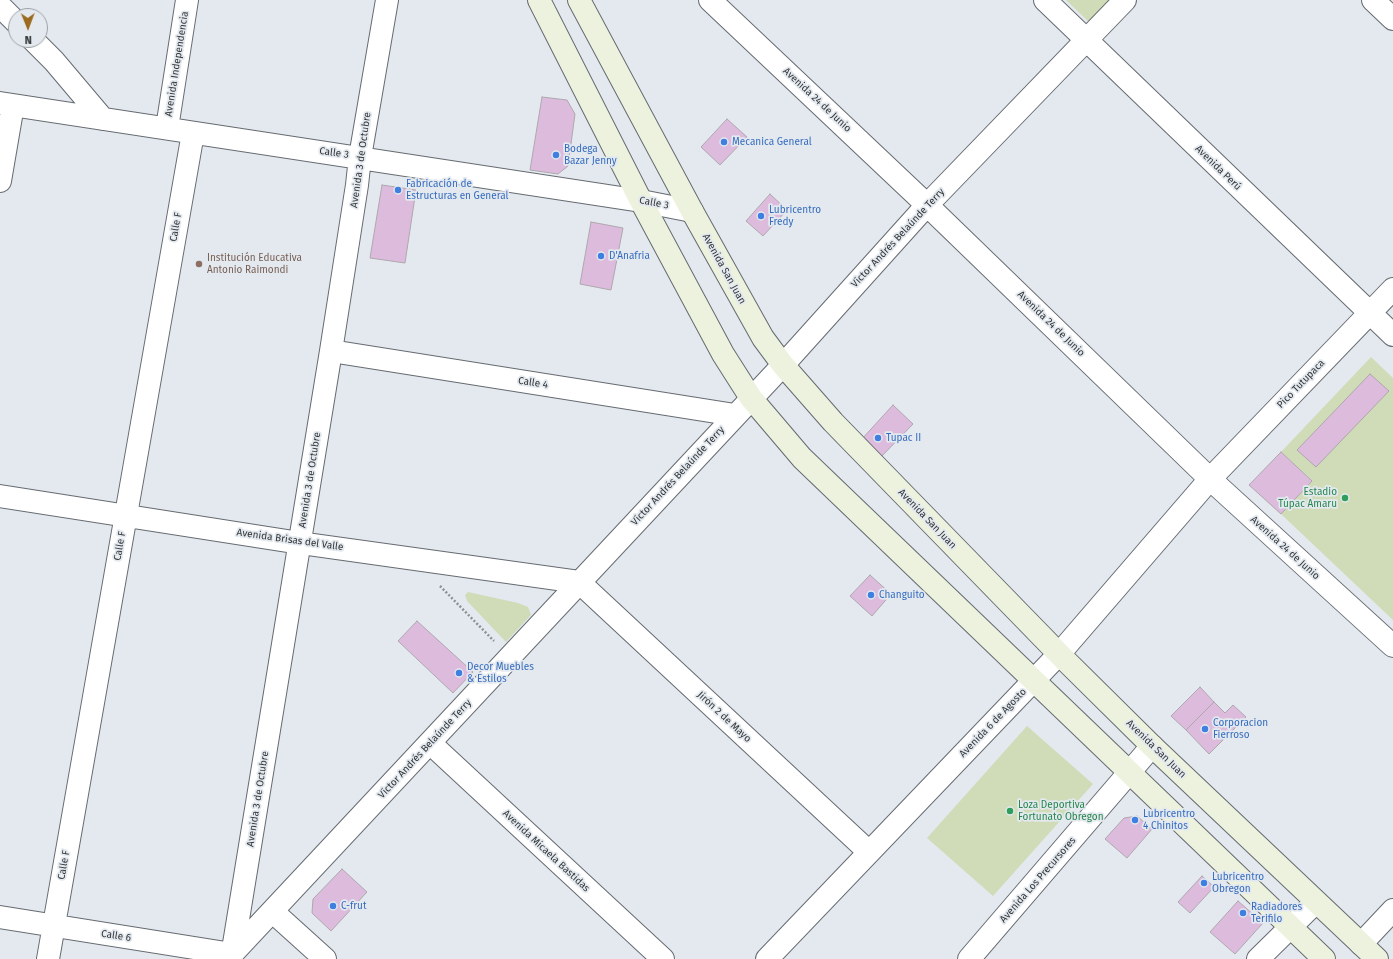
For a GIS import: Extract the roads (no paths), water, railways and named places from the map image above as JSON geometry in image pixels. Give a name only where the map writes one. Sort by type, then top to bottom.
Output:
[{"type":"main road","points":[[540,0],[641,200],[723,354],[751,398],[802,458],[1324,959]]},
{"type":"main road","name":"Avenida San Juan","points":[[579,0],[692,211],[763,338],[783,365],[833,422],[1059,654],[1152,746],[1377,959]]},
{"type":"street","name":"Avenida Independencia","points":[[168,128],[187,0]]},
{"type":"street","name":"Avenida 3 de Octubre","points":[[232,956],[300,543],[386,0]]},
{"type":"street","name":"Avenida 24 de Junio","points":[[710,0],[928,205],[1210,479],[1393,646]]},
{"type":"street","name":"Avenida Perú","points":[[1045,0],[1393,335]]},
{"type":"street","name":"Víctor Andrés Belaúnde Terry","points":[[232,956],[579,582],[783,365],[928,205],[1125,0]]},
{"type":"street","points":[[1373,0],[1393,19]]},
{"type":"street","points":[[0,6],[8,14]]},
{"type":"street","points":[[41,48],[54,61],[103,119]]},
{"type":"street","name":"Calle 3","points":[[7,104],[641,200],[692,211]]},
{"type":"street","points":[[0,181],[7,104]]},
{"type":"street","name":"Calle F","points":[[48,959],[193,133]]},
{"type":"street","name":"Pico Tutupaca","points":[[1210,479],[1393,290]]},
{"type":"street","name":"Calle 4","points":[[331,350],[735,415]]},
{"type":"street","name":"Avenida 6 de Agosto","points":[[767,959],[1059,654],[1210,479]]},
{"type":"street","name":"Avenida Brisas del Valle","points":[[0,496],[300,543],[579,582]]},
{"type":"street","name":"Jirón 2 de Mayo","points":[[579,582],[869,852]]},
{"type":"street","name":"Avenida Micaela Bastidas","points":[[430,743],[663,959]]},
{"type":"street","name":"Avenida Los Precursores","points":[[969,959],[1152,746]]},
{"type":"street","points":[[1258,959],[1316,902]]},
{"type":"street","points":[[1361,944],[1393,910]]},
{"type":"street","points":[[273,912],[325,959]]},
{"type":"street","name":"Calle 6","points":[[0,917],[232,956]]},
{"type":"place","name":"Mecanica General","points":[[724,142]]},
{"type":"place","name":"Bodega Bazar Jenny","points":[[556,155]]},
{"type":"place","name":"Fabricación de Estructuras en General","points":[[398,190]]},
{"type":"place","name":"Lubricentro Fredy","points":[[761,216]]},
{"type":"place","name":"D'Anafria","points":[[601,256]]},
{"type":"place","name":"Institución Educativa Antonio Raimondi","points":[[199,264]]},
{"type":"place","name":"Tupac II","points":[[878,438]]},
{"type":"place","name":"Estadio Túpac Amaru","points":[[1345,498]]},
{"type":"place","name":"Changuito","points":[[871,595]]},
{"type":"place","name":"Decor Muebles & Estilos","points":[[459,673]]},
{"type":"place","name":"Corporacion Fierroso","points":[[1205,729]]},
{"type":"place","name":"Loza Deportiva Fortunato Obregon","points":[[1010,811]]},
{"type":"place","name":"Lubricentro 4 Chinitos","points":[[1135,820]]},
{"type":"place","name":"Lubricentro Obregon","points":[[1204,883]]},
{"type":"place","name":"C-frut","points":[[333,906]]},
{"type":"place","name":"Radiadores Terifilo","points":[[1243,913]]}]
